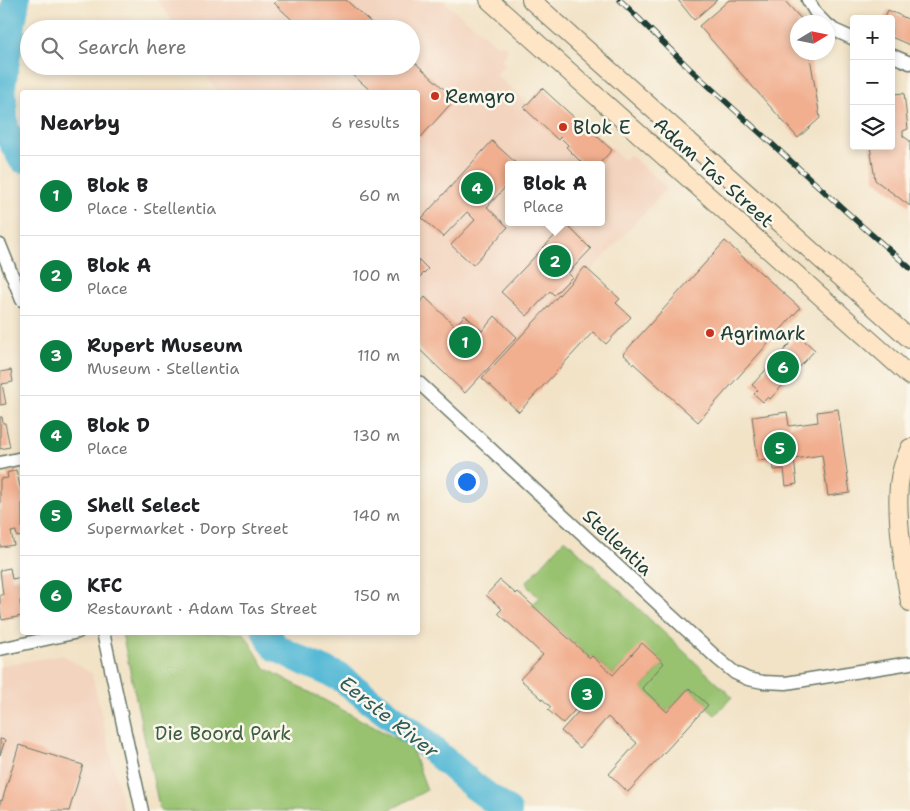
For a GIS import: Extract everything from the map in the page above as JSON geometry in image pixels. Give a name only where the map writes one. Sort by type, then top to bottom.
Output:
[{"type":"main road","name":"Adam Tas Street","points":[[489,0],[910,376]]},
{"type":"main road","name":"Adam Tas Street","points":[[531,0],[910,339]]},
{"type":"main road","points":[[910,448],[903,464],[899,485],[900,522],[910,602]]},
{"type":"street","points":[[808,0],[817,15]]},
{"type":"street","points":[[835,30],[850,37]]},
{"type":"street","points":[[895,57],[910,63]]},
{"type":"street","points":[[0,245],[20,295]]},
{"type":"street","name":"Stellentia","points":[[420,384],[718,659],[735,672],[748,679],[763,682],[786,682],[910,663]]},
{"type":"street","points":[[0,463],[20,458]]},
{"type":"street","points":[[0,649],[64,635]]},
{"type":"street","points":[[104,635],[142,811]]},
{"type":"shaded area","points":[[158,0],[442,0],[497,45],[503,44],[507,47],[507,53],[501,60],[505,64],[496,75],[528,103],[542,88],[577,120],[576,122],[583,128],[586,126],[624,160],[629,154],[667,188],[590,272],[585,267],[467,395],[420,350],[420,90],[216,90],[207,75],[420,75],[420,20],[171,20]]},
{"type":"shaded area","points":[[63,655],[92,674],[124,811],[0,811],[0,666]]},
{"type":"green space","points":[[565,539],[732,697],[715,715],[706,707],[707,704],[689,688],[667,712],[642,688],[664,663],[642,644],[613,675],[592,656],[590,658],[532,605],[539,598],[526,583]]},
{"type":"green space","name":"Die Boord Park","points":[[122,635],[245,635],[265,668],[411,747],[427,790],[388,811],[160,811]]},
{"type":"building","points":[[277,0],[346,0],[368,20],[292,20],[274,3]]},
{"type":"building","points":[[678,0],[717,0],[694,20]]},
{"type":"building","points":[[729,0],[784,0],[798,15],[790,15],[790,60],[810,60],[820,118],[798,138],[699,26]]},
{"type":"building","points":[[888,10],[910,20],[910,45],[895,39],[895,15],[886,15]]},
{"type":"building","name":"Remgro","points":[[420,67],[455,99],[421,137],[420,90],[370,90],[353,75],[420,75]]},
{"type":"building","name":"Blok E","points":[[542,88],[577,120],[575,122],[583,129],[586,126],[612,150],[602,161],[580,161],[566,147],[568,145],[560,137],[558,140],[524,108]]},
{"type":"building","points":[[904,93],[908,129],[903,131],[903,136],[910,141],[910,206],[875,180],[871,150],[895,150],[895,94]]},
{"type":"building","points":[[492,141],[514,161],[505,161],[505,187],[487,207],[508,227],[473,265],[451,245],[475,220],[467,212],[443,237],[422,218]]},
{"type":"building","points":[[564,226],[568,226],[591,249],[568,273],[572,277],[554,295],[550,291],[527,316],[501,292]]},
{"type":"building","name":"Agrimark","points":[[725,241],[800,308],[698,422],[623,354]]},
{"type":"building","points":[[420,261],[428,269],[420,277]]},
{"type":"building","points":[[585,267],[620,299],[616,303],[631,317],[606,344],[593,332],[519,412],[482,378]]},
{"type":"building","points":[[425,297],[455,326],[465,315],[482,331],[495,316],[517,337],[465,393],[420,350],[420,303]]},
{"type":"building","points":[[798,335],[815,350],[770,399],[768,397],[763,402],[754,394],[758,390],[752,385]]},
{"type":"building","points":[[11,370],[13,382],[2,384],[6,404],[0,405],[0,372]]},
{"type":"building","points":[[838,409],[850,493],[828,496],[822,455],[794,459],[797,484],[786,486],[784,469],[774,470],[773,459],[758,461],[752,417],[787,412],[789,426],[818,422],[817,412]]},
{"type":"building","points":[[0,417],[2,417],[3,423],[5,423],[10,447],[0,449]]},
{"type":"building","points":[[16,470],[20,486],[20,536],[17,537],[16,531],[11,532],[14,545],[0,547],[0,479],[8,478],[7,473]]},
{"type":"building","points":[[10,568],[12,579],[20,577],[20,616],[2,620],[0,595],[3,595],[0,570]]},
{"type":"building","points":[[500,580],[516,594],[518,592],[590,658],[592,656],[613,675],[642,643],[664,663],[642,688],[667,712],[689,688],[708,705],[628,792],[609,774],[637,743],[608,717],[580,748],[561,731],[588,701],[585,699],[563,723],[548,710],[551,707],[520,679],[543,655],[498,613],[502,609],[486,595]]},
{"type":"building","points":[[0,739],[5,740],[0,755]]},
{"type":"building","points":[[19,745],[83,765],[69,811],[0,811],[0,800],[2,801]]},
{"type":"waterway","name":"Eerste River","points":[[16,0],[2,85],[5,129],[20,155]]},
{"type":"waterway","name":"Eerste River","points":[[268,635],[275,647],[340,677],[419,738],[474,786],[508,811]]},
{"type":"railway","points":[[620,0],[689,68],[910,268]]},
{"type":"place","name":"Remgro","points":[[435,96]]},
{"type":"place","name":"Blok E","points":[[563,127]]},
{"type":"place","name":"Blok D","points":[[477,188]]},
{"type":"place","name":"Blok A","points":[[555,261]]},
{"type":"place","name":"Agrimark","points":[[710,333]]},
{"type":"place","name":"Blok B","points":[[465,342]]},
{"type":"place","name":"KFC","points":[[783,367]]},
{"type":"place","name":"Shell Select","points":[[780,448]]},
{"type":"place","name":"Rupert Museum","points":[[587,694]]}]
